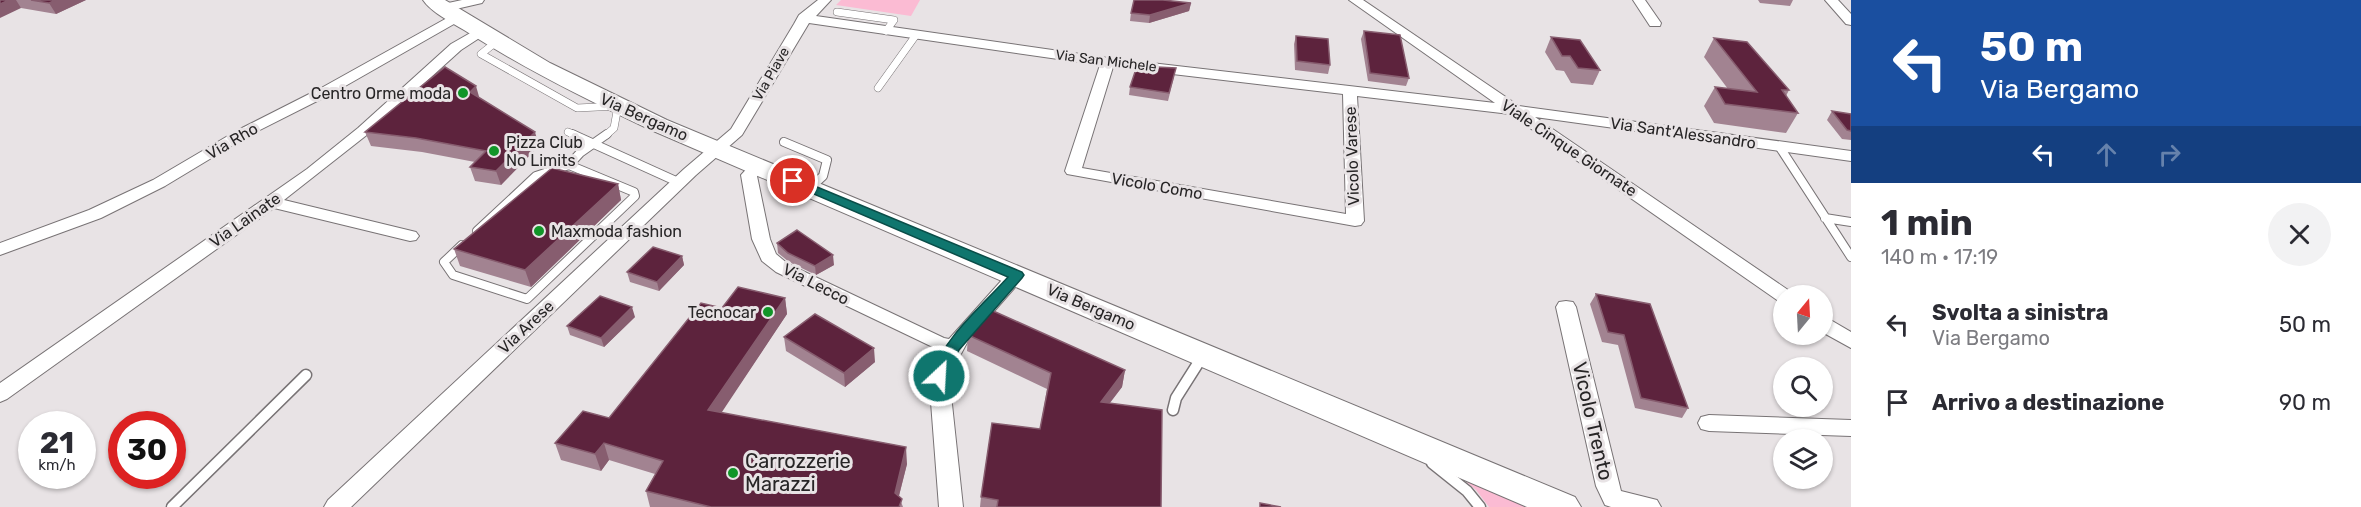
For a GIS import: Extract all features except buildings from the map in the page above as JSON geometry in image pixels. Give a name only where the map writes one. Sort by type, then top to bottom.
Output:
[{"type":"main road","name":"Via Bergamo","points":[[455,16],[618,106],[1563,507]]},
{"type":"street","points":[[455,16],[478,0]]},
{"type":"street","points":[[455,16],[491,0]]},
{"type":"street","name":"Via Piave","points":[[718,150],[738,132],[804,18],[825,0]]},
{"type":"street","name":"Viale Cinque Giornate","points":[[1355,0],[1773,288]]},
{"type":"street","points":[[1639,0],[1655,23]]},
{"type":"street","points":[[1831,0],[1851,21]]},
{"type":"street","name":"Via Lainate","points":[[0,394],[339,152],[456,47],[455,16]]},
{"type":"street","name":"Via Rho","points":[[0,249],[95,214],[159,183],[243,133],[328,90],[455,16]]},
{"type":"street","name":"Via San Michele","points":[[804,18],[1108,62],[1515,111]]},
{"type":"street","name":"Vicolo Como","points":[[1108,62],[1073,171],[1355,221]]},
{"type":"street","name":"Vicolo Varese","points":[[1350,91],[1355,221]]},
{"type":"street","name":"Via Sant'Alessandro","points":[[1515,111],[1851,156]]},
{"type":"street","name":"Via Arese","points":[[336,507],[678,182],[718,150]]},
{"type":"street","name":"Via Lecco","points":[[758,166],[749,175],[760,239],[768,257],[782,268],[939,344],[954,347]]},
{"type":"street","points":[[271,202],[410,236]]},
{"type":"street","points":[[951,507],[939,376],[943,363],[954,347],[1017,275]]},
{"type":"street","name":"Vicolo Trento","points":[[1566,307],[1608,486],[1613,498],[1649,507]]},
{"type":"street","points":[[1833,329],[1851,341]]},
{"type":"street","points":[[1709,423],[1851,428]]},
{"type":"lane","points":[[837,12],[894,20],[886,31]]},
{"type":"lane","points":[[878,88],[915,35]]},
{"type":"lane","points":[[569,165],[634,192],[635,196],[527,299],[453,275],[444,262],[536,176],[569,165],[614,128],[618,119],[618,106]]},
{"type":"lane","points":[[568,132],[678,182]]},
{"type":"lane","points":[[784,142],[827,160],[823,176],[810,188]]},
{"type":"lane","points":[[1779,146],[1851,257]]},
{"type":"lane","points":[[1825,218],[1851,222]]},
{"type":"lane","points":[[1173,410],[1176,398],[1203,355]]},
{"type":"lane","points":[[172,507],[306,375]]},
{"type":"lane","points":[[1405,440],[1467,491],[1479,507]]},
{"type":"shaded area","points":[[841,0],[920,0],[911,16],[836,5]]},
{"type":"shaded area","points":[[1456,473],[1537,507],[1489,507],[1476,490]]},
{"type":"place","name":"Centro Orme moda","points":[[463,93]]},
{"type":"place","name":"Pizza Club No Limits","points":[[494,151]]},
{"type":"place","name":"Maxmoda fashion","points":[[539,231]]},
{"type":"place","name":"Tecnocar","points":[[768,312]]},
{"type":"place","name":"Carrozzerie Marazzi","points":[[733,473]]},
{"type":"route","points":[[793,181],[1017,275],[954,347],[943,363],[939,376]]}]
